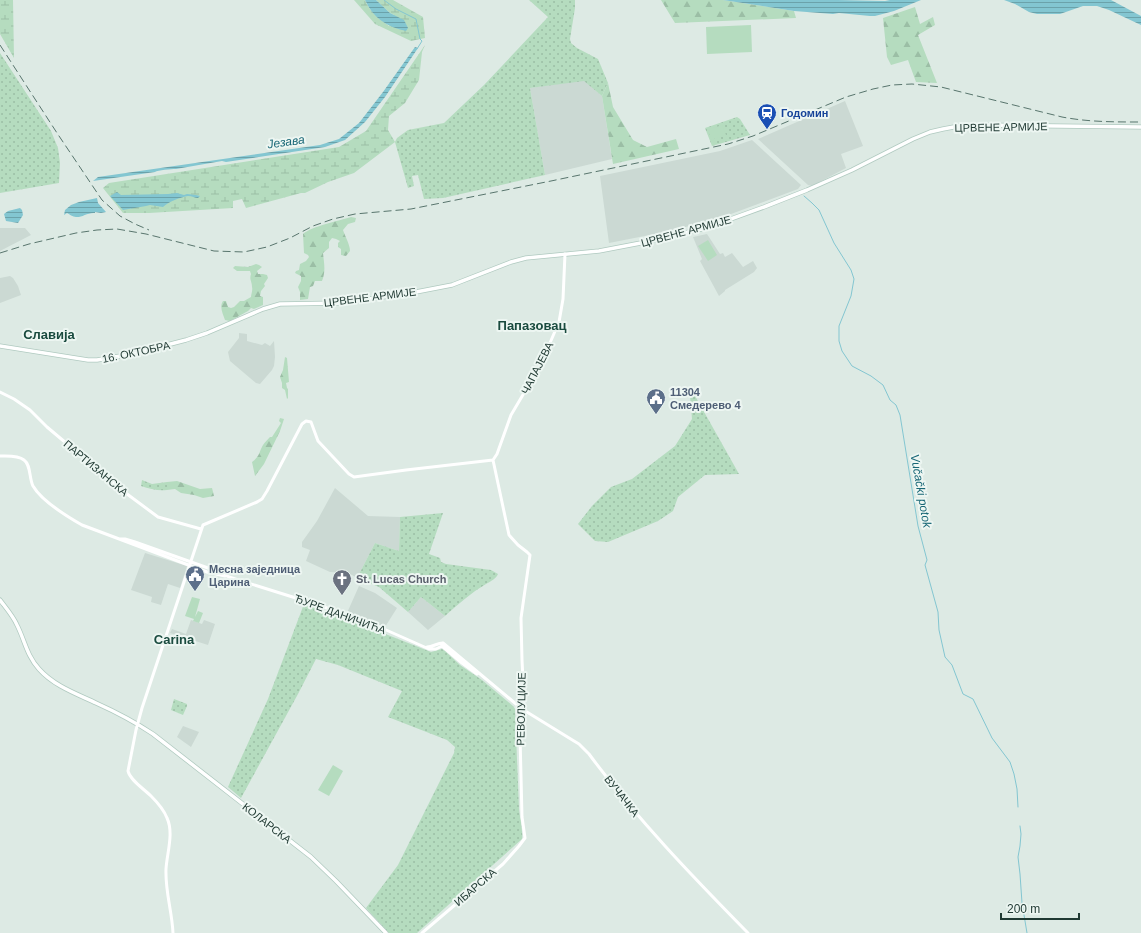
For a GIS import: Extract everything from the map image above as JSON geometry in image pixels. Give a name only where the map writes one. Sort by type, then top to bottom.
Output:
[{"type":"main road","name":"ЦРВЕНЕ АРМИЈЕ","points":[[267,308],[287,304],[343,303],[416,292],[457,284],[516,260],[604,250],[683,234],[717,224],[764,207],[832,180],[913,139],[930,132],[943,129],[959,126],[980,125],[1141,127]]},
{"type":"main road","name":"16. ОКТОБРА","points":[[0,346],[88,360],[101,360],[151,350],[197,337],[267,308]]},
{"type":"main road","name":"КОЛАРСКА","points":[[0,600],[17,625],[31,659],[46,676],[59,685],[138,724],[311,857],[386,933]]},
{"type":"street","name":"ЧАПАЈЕВА","points":[[493,460],[497,454],[511,415],[540,366],[559,322],[563,299],[565,254]]},
{"type":"street","name":"ПАРТИЗАНСКА","points":[[0,392],[14,399],[30,410],[47,427],[123,491],[158,517],[201,529]]},
{"type":"street","points":[[173,933],[166,882],[170,832],[169,821],[152,797],[131,778],[129,774],[142,708],[191,564],[201,529],[205,524],[260,500],[267,491],[302,424],[306,421],[311,422],[314,434],[319,442],[349,474],[354,477],[493,460]]},
{"type":"street","name":"ЂУРЕ ДАНИЧИЋА","points":[[0,456],[19,457],[25,460],[32,484],[39,494],[72,519],[89,528],[191,564],[210,573],[229,577],[310,602],[368,622],[433,650],[438,648],[441,644]]},
{"type":"street","name":"РЕВОЛУЦИЈЕ","points":[[493,460],[509,535],[530,555],[521,618],[524,701],[520,722],[521,789],[522,817],[525,838]]},
{"type":"street","name":"ВУЧАЧКА","points":[[441,644],[462,663],[522,709],[579,744],[589,754],[650,831],[748,933]]},
{"type":"street","name":"ИБАРСКА","points":[[422,933],[503,864],[525,838]]},
{"type":"shaded area","points":[[584,80],[602,96],[612,159],[545,175],[530,88]]},
{"type":"shaded area","points":[[845,101],[863,146],[841,154],[846,168],[812,186],[808,185],[758,139]]},
{"type":"shaded area","points":[[752,140],[801,185],[798,189],[731,214],[675,230],[609,243],[600,176],[720,151]]},
{"type":"shaded area","points":[[0,228],[25,228],[31,235],[0,251]]},
{"type":"shaded area","points":[[707,234],[720,254],[723,253],[725,257],[732,253],[743,267],[753,261],[757,268],[754,272],[725,290],[719,296],[700,261],[702,259],[693,237]]},
{"type":"shaded area","points":[[10,276],[18,286],[21,295],[0,303],[0,278]]},
{"type":"shaded area","points":[[239,333],[247,334],[247,341],[262,345],[265,343],[270,346],[274,341],[274,366],[260,384],[256,383],[230,361],[228,352],[239,338]]},
{"type":"shaded area","points":[[335,488],[368,516],[400,517],[399,551],[375,543],[357,578],[346,573],[330,572],[306,561],[310,550],[302,547],[302,542],[317,521]]},
{"type":"shaded area","points":[[145,553],[187,566],[180,588],[168,584],[161,605],[151,602],[152,597],[131,590]]},
{"type":"shaded area","points":[[359,586],[375,593],[397,608],[385,627],[347,613]]},
{"type":"shaded area","points":[[421,597],[445,616],[428,630],[408,612]]},
{"type":"shaded area","name":"Carina","points":[[191,620],[202,624],[204,620],[215,624],[208,645],[170,633],[172,629],[186,634]]},
{"type":"shaded area","points":[[183,726],[199,732],[191,747],[177,737]]},
{"type":"green space","points":[[0,0],[13,0],[14,58],[0,34]]},
{"type":"green space","points":[[354,0],[365,0],[369,8],[389,26],[394,15],[376,0],[393,0],[423,17],[425,38],[411,41],[375,24]]},
{"type":"green space","points":[[529,0],[575,0],[570,39],[571,43],[577,48],[598,59],[608,83],[602,96],[584,81],[530,88],[545,175],[443,198],[424,199],[418,175],[412,176],[414,186],[408,188],[395,142],[397,138],[408,130],[444,123],[484,85],[548,17]]},
{"type":"green space","points":[[661,0],[723,0],[794,11],[796,18],[675,23]]},
{"type":"green space","points":[[915,7],[920,24],[933,17],[935,25],[918,35],[937,83],[916,82],[908,60],[891,65],[887,57],[883,18]]},
{"type":"green space","points":[[751,25],[752,52],[707,54],[706,27]]},
{"type":"green space","points":[[425,45],[422,52],[419,80],[405,103],[389,116],[388,130],[395,142],[354,173],[328,182],[305,193],[246,208],[242,199],[233,201],[233,208],[123,213],[103,188],[109,183],[339,147],[366,131]]},
{"type":"green space","points":[[0,53],[51,131],[58,148],[60,163],[59,183],[0,193]]},
{"type":"green space","points":[[608,83],[613,107],[633,140],[647,147],[676,139],[679,149],[613,164],[602,96]]},
{"type":"green space","points":[[737,117],[740,119],[750,135],[712,146],[705,128]]},
{"type":"green space","points":[[722,125],[726,135],[711,140],[708,130]]},
{"type":"green space","points":[[351,217],[356,218],[355,222],[348,224],[343,230],[350,251],[346,256],[341,255],[341,249],[338,247],[338,243],[340,241],[332,238],[329,242],[329,248],[323,253],[324,270],[322,281],[315,281],[313,286],[310,287],[308,299],[300,300],[300,292],[298,287],[301,281],[301,276],[295,273],[299,270],[300,264],[306,261],[309,257],[304,253],[303,234],[319,226]]},
{"type":"green space","points":[[708,240],[717,255],[708,261],[698,246]]},
{"type":"green space","points":[[256,264],[262,267],[257,271],[258,274],[267,275],[268,278],[264,284],[265,286],[261,291],[260,296],[263,297],[263,305],[254,309],[251,308],[230,321],[225,320],[221,308],[223,301],[226,301],[228,307],[234,307],[240,301],[244,301],[251,297],[252,291],[250,271],[237,271],[233,268],[235,266],[248,267]]},
{"type":"green space","points":[[285,357],[287,358],[289,382],[286,383],[288,389],[287,399],[285,390],[282,388],[280,377],[283,370]]},
{"type":"green space","points":[[694,394],[739,474],[705,475],[678,497],[673,511],[658,521],[608,542],[595,541],[578,524],[592,506],[611,487],[632,479],[675,446],[692,419],[690,396]]},
{"type":"green space","points":[[280,418],[284,419],[280,431],[264,464],[255,476],[252,462],[258,456],[264,444],[270,437],[272,437],[281,423],[279,421]]},
{"type":"green space","points":[[142,480],[152,484],[167,482],[167,490],[154,490],[141,486]]},
{"type":"green space","points":[[177,481],[200,489],[212,488],[214,496],[203,498],[181,493],[175,489],[167,490],[167,482]]},
{"type":"green space","points":[[443,513],[429,554],[440,558],[441,562],[446,564],[491,570],[498,574],[493,580],[480,587],[445,616],[421,597],[408,612],[379,587],[357,578],[375,543],[399,551],[400,517]]},
{"type":"green space","points":[[192,597],[200,599],[195,617],[198,611],[203,613],[199,623],[193,621],[194,619],[185,616]]},
{"type":"green space","points":[[304,604],[431,652],[442,649],[460,665],[482,680],[515,709],[519,809],[522,839],[417,933],[389,933],[366,908],[398,865],[454,753],[455,747],[447,740],[388,717],[402,691],[338,665],[316,659],[241,798],[228,787],[268,699]]},
{"type":"green space","points":[[174,699],[187,704],[183,715],[171,710]]},
{"type":"green space","points":[[333,765],[343,771],[329,796],[318,790]]},
{"type":"water","points":[[365,0],[376,0],[390,13],[404,20],[408,28],[406,31],[381,21],[372,12]]},
{"type":"water","points":[[723,0],[921,0],[894,11],[870,16],[794,11]]},
{"type":"water","points":[[1004,0],[1111,0],[1141,16],[1141,25],[1097,6],[1083,6],[1060,14],[1037,14],[1029,12]]},
{"type":"water","points":[[415,47],[418,48],[385,97],[365,122],[345,140],[325,147],[93,181],[98,177],[320,145],[339,139],[359,123]]},
{"type":"water","points":[[117,192],[121,195],[177,193],[200,196],[198,198],[188,196],[182,197],[163,207],[150,205],[123,210],[110,196]]},
{"type":"water","points":[[97,198],[98,203],[106,212],[95,212],[78,217],[74,217],[67,213],[64,215],[65,210],[71,205]]},
{"type":"water","points":[[20,208],[23,215],[18,223],[6,221],[4,214],[8,211]]},
{"type":"waterway","points":[[384,0],[396,9],[416,19],[420,39],[422,41],[417,49]]},
{"type":"waterway","name":"Vučački potok","points":[[804,196],[819,210],[834,243],[851,270],[854,279],[851,296],[839,326],[839,341],[842,351],[852,366],[871,376],[883,385],[890,400],[896,405],[900,415],[918,526],[927,560],[925,565],[938,612],[939,630],[945,657],[952,665],[963,694],[973,699],[992,738],[1010,762],[1017,789],[1018,807]]},
{"type":"waterway","name":"Vučački potok","points":[[1020,826],[1021,834],[1018,857],[1022,903],[1027,933]]},
{"type":"railway","points":[[0,45],[102,200],[120,216],[149,230]]},
{"type":"railway","points":[[0,253],[29,244],[76,233],[117,229],[146,234],[214,251],[244,252],[267,247],[290,238],[313,226],[333,219],[355,214],[411,209],[728,144],[753,136],[846,97],[892,85],[912,84],[941,87],[1072,119],[1141,122]]},
{"type":"place","name":"Годомин","points":[[767,130]]},
{"type":"place","name":"11304 Смедерево 4","points":[[656,415]]},
{"type":"place","name":"Месна заједница Царина","points":[[195,592]]},
{"type":"place","name":"St. Lucas Church","points":[[342,596]]},
{"type":"district","name":"Папазовац","points":[[532,325]]},
{"type":"district","name":"Славија","points":[[49,334]]},
{"type":"district","name":"Carina","points":[[174,639]]},
{"type":"water label","name":"Језава","points":[[286,142]]}]
